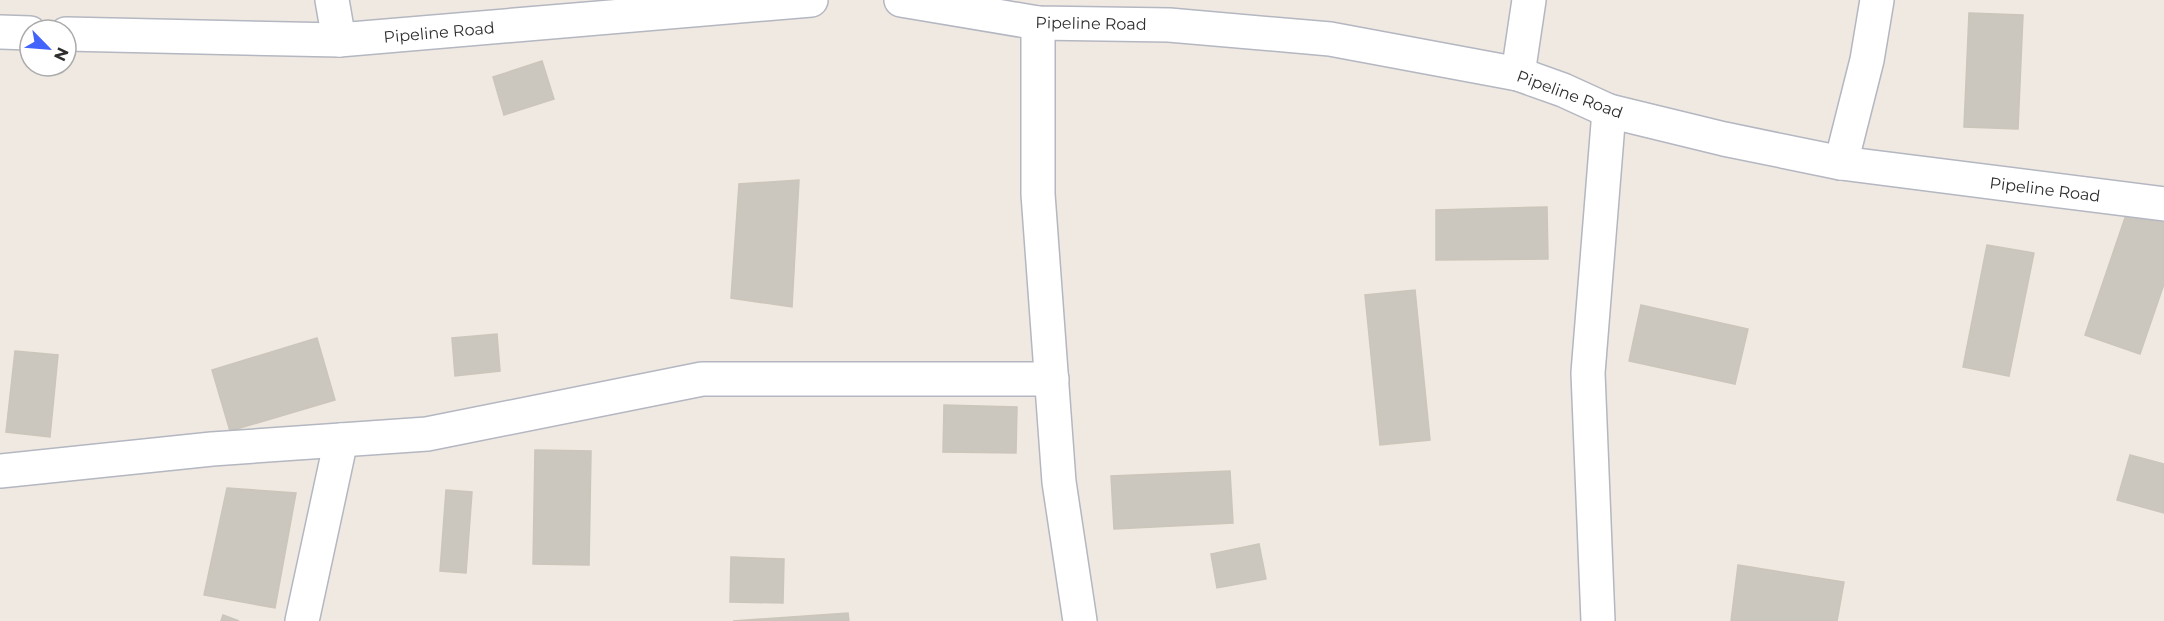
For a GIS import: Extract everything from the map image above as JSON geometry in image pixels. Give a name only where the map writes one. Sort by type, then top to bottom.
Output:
[{"type":"street","points":[[332,0],[339,40]]},
{"type":"street","name":"Pipeline Road","points":[[78,34],[339,40],[811,0]]},
{"type":"street","name":"Pipeline Road","points":[[901,0],[1038,23],[1169,12],[1518,74],[1563,90],[1609,111],[1724,139],[1842,163],[2164,204]]},
{"type":"street","points":[[1518,74],[1529,0]]},
{"type":"street","points":[[1842,163],[1867,60],[1877,0]]},
{"type":"street","points":[[1038,23],[1038,194],[1059,482],[1080,621]]},
{"type":"street","points":[[0,32],[18,33]]},
{"type":"street","points":[[1598,621],[1588,373],[1609,111]]},
{"type":"street","points":[[0,471],[212,449],[427,434],[702,379],[1052,379]]},
{"type":"street","points":[[302,621],[341,440]]},
{"type":"building","points":[[1969,13],[2023,15],[2018,129],[1964,127]]},
{"type":"building","points":[[542,61],[554,99],[504,115],[493,77]]},
{"type":"building","points":[[799,180],[792,307],[731,298],[739,184]]},
{"type":"building","points":[[1547,207],[1548,259],[1436,260],[1436,210]]},
{"type":"building","points":[[2128,209],[2164,221],[2164,284],[2140,354],[2085,335]]},
{"type":"building","points":[[1987,245],[2034,253],[2009,376],[1963,367]]},
{"type":"building","points":[[1415,290],[1430,440],[1380,445],[1365,295]]},
{"type":"building","points":[[1641,305],[1748,329],[1735,384],[1629,361]]},
{"type":"building","points":[[497,334],[500,371],[455,376],[452,338]]},
{"type":"building","points":[[317,338],[335,400],[230,431],[212,370]]},
{"type":"building","points":[[15,351],[58,355],[50,437],[6,432]]},
{"type":"building","points":[[944,405],[1017,407],[1016,453],[943,452]]},
{"type":"building","points":[[535,450],[591,451],[589,565],[533,564]]},
{"type":"building","points":[[2130,455],[2164,464],[2164,513],[2117,500]]},
{"type":"building","points":[[1230,471],[1233,523],[1114,529],[1111,476]]},
{"type":"building","points":[[227,488],[296,493],[275,608],[204,595]]},
{"type":"building","points":[[446,490],[472,492],[466,573],[440,571]]},
{"type":"building","points":[[1259,544],[1266,579],[1217,588],[1211,554]]},
{"type":"building","points":[[731,557],[784,559],[783,603],[730,602]]},
{"type":"building","points":[[1738,565],[1844,582],[1837,621],[1731,621]]},
{"type":"building","points":[[848,613],[849,621],[733,621]]},
{"type":"building","points":[[223,615],[239,621],[221,621]]}]
